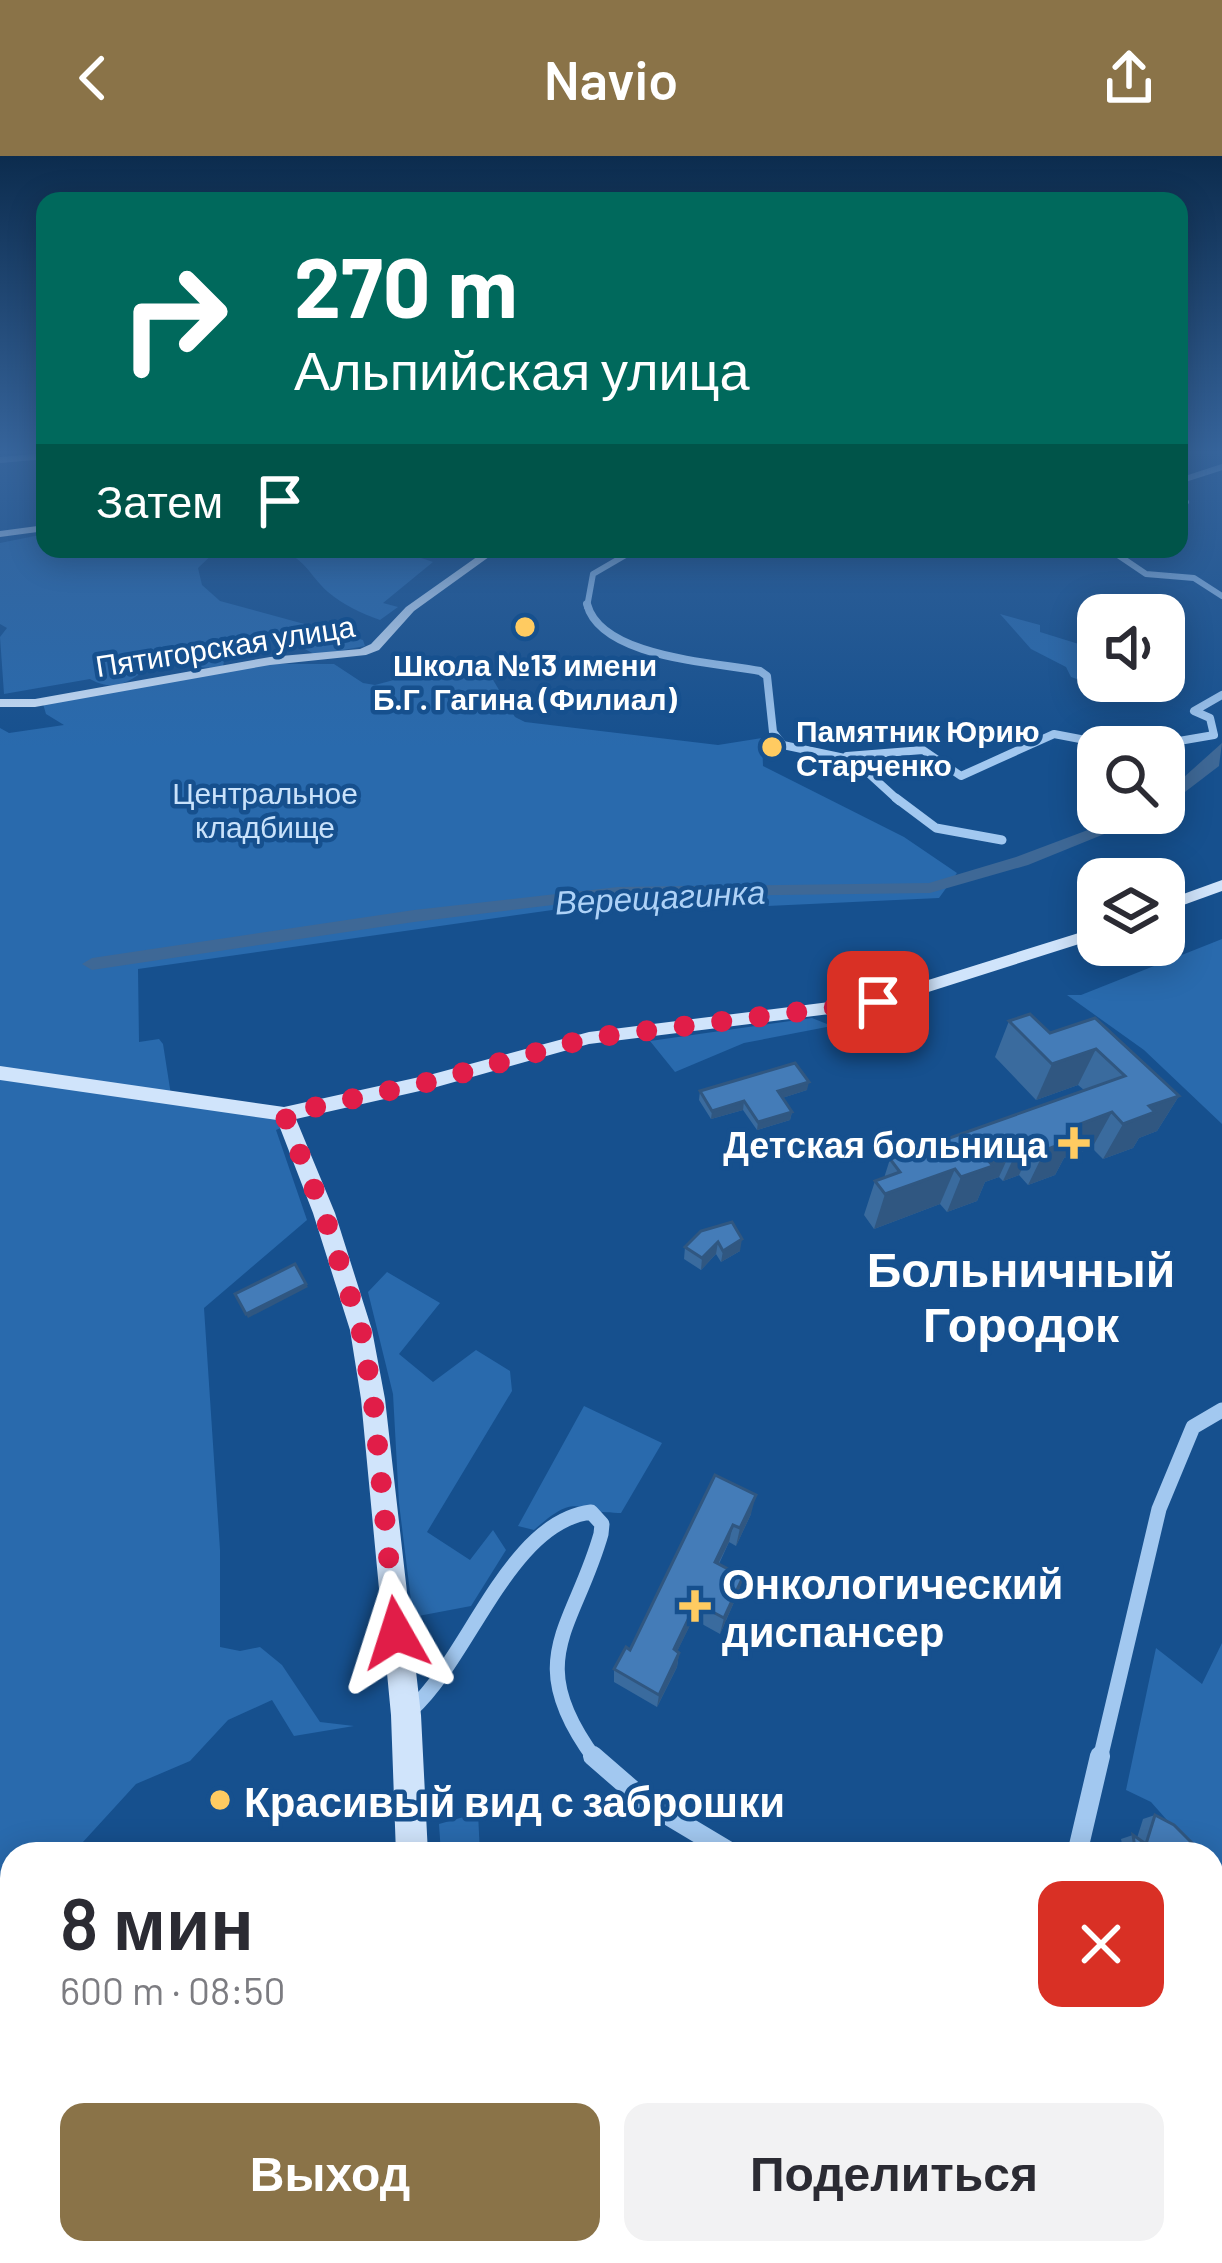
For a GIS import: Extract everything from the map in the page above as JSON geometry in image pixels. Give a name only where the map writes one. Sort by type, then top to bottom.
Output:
[{"type":"street","name":"Пятигорская улица","points":[[0,703],[60,699],[270,661],[362,652],[375,647],[436,588],[482,558]]},
{"type":"street","points":[[620,558],[592,574],[587,604],[593,621],[627,645],[764,673],[773,732],[783,745],[846,757],[866,766],[926,823],[1002,840]]},
{"type":"street","points":[[1122,558],[1146,574],[1194,578],[1222,596]]},
{"type":"street","points":[[1185,740],[1214,735],[1210,718],[1194,711],[1222,694]]},
{"type":"street","points":[[846,757],[923,750],[961,776],[1050,735],[1077,740]]},
{"type":"street","points":[[1185,899],[1222,885]]},
{"type":"street","points":[[0,1073],[284,1114],[411,1087],[589,1038],[878,1002],[1077,939]]},
{"type":"street","points":[[284,1114],[324,1214],[361,1330],[373,1399],[406,1715],[411,1842]]},
{"type":"street","points":[[1080,1842],[1159,1509],[1193,1427],[1222,1410]]},
{"type":"street","points":[[406,1715],[453,1664],[529,1547],[568,1514],[592,1512],[602,1524],[601,1538],[558,1638],[559,1696],[570,1729],[586,1754],[639,1797],[713,1842]]},
{"type":"green space","points":[[0,551],[36,551],[36,558],[209,558],[198,568],[202,585],[220,601],[363,640],[365,646],[316,655],[292,642],[268,640],[225,657],[223,666],[163,663],[113,685],[90,679],[4,694],[0,637],[7,628],[0,624]]},
{"type":"green space","points":[[295,558],[421,558],[433,562],[383,603],[398,607],[380,620],[340,601]]},
{"type":"green space","points":[[1000,614],[1040,625],[1040,632],[1077,643],[1077,679],[1066,667],[1031,649]]},
{"type":"green space","name":"Центральное кладбище","points":[[271,664],[334,664],[363,683],[375,685],[405,677],[489,673],[515,717],[525,722],[718,745],[762,738],[763,766],[904,837],[957,873],[939,898],[703,909],[602,903],[138,969],[139,1042],[159,1039],[163,1044],[171,1095],[294,1122],[276,1130],[307,1220],[204,1308],[220,1550],[220,1647],[240,1651],[260,1647],[282,1665],[320,1722],[354,1726],[294,1736],[272,1700],[228,1720],[190,1761],[136,1784],[83,1842],[0,1842],[0,728],[9,733],[64,725],[46,714],[43,704]]},
{"type":"green space","points":[[1222,939],[1222,1124],[1144,1050],[1067,995],[1081,995],[1154,966],[1185,966],[1185,954]]},
{"type":"green space","points":[[812,1018],[832,1026],[744,1043],[675,1072],[650,1041]]},
{"type":"green space","points":[[387,1272],[440,1303],[399,1354],[433,1382],[476,1350],[510,1371],[512,1391],[427,1532],[470,1560],[493,1530],[506,1550],[471,1606],[413,1617],[399,1503],[393,1394],[368,1292]]},
{"type":"green space","points":[[584,1406],[662,1443],[621,1513],[569,1507],[534,1530],[518,1526]]},
{"type":"green space","points":[[1222,1643],[1222,1842],[1186,1842],[1151,1802],[1126,1790],[1156,1648],[1202,1684]]},
{"type":"green space","points":[[478,1813],[479,1842],[440,1842],[439,1824]]},
{"type":"building","points":[[1030,1014],[1050,1033],[1095,1018],[1179,1096],[1149,1106],[1155,1112],[1123,1124],[1112,1112],[1072,1127],[1076,1131],[1068,1134],[1073,1140],[1045,1150],[1036,1140],[1019,1146],[1015,1142],[991,1151],[995,1155],[986,1158],[993,1166],[961,1177],[955,1169],[885,1194],[875,1181],[900,1172],[890,1159],[1125,1076],[1096,1049],[1052,1064],[1009,1021]]},
{"type":"building","points":[[795,1063],[809,1082],[778,1091],[792,1112],[758,1122],[744,1101],[712,1111],[700,1091]]},
{"type":"building","points":[[732,1222],[742,1239],[723,1251],[718,1242],[702,1258],[685,1247],[701,1231]]},
{"type":"building","points":[[295,1264],[306,1284],[246,1314],[235,1294]]},
{"type":"building","name":"Онкологический диспансер","points":[[715,1475],[756,1495],[740,1528],[733,1525],[715,1562],[743,1577],[724,1618],[696,1603],[659,1695],[614,1669],[626,1647],[630,1650]]},
{"type":"building","points":[[1155,1815],[1191,1842],[1147,1842]]},
{"type":"waterway","name":"Верещагинка","points":[[1185,786],[1213,763],[1222,748]]},
{"type":"waterway","name":"Верещагинка","points":[[92,964],[414,916],[618,892],[930,888],[1093,834]]},
{"type":"place","name":"Школа №13 имени Б.Г. Гагина (Филиал)","points":[[525,627]]},
{"type":"place","name":"Памятник Юрию Старченко","points":[[772,747]]},
{"type":"place","name":"Детская больница","points":[[1074,1143]]},
{"type":"place","name":"Онкологический диспансер","points":[[695,1606]]},
{"type":"place","name":"Красивый вид с заброшки","points":[[220,1800]]},
{"type":"district","name":"Больничный Городок","points":[[1021,1296]]},
{"type":"route","points":[[396,1633],[373,1399],[361,1330],[324,1214],[284,1114],[433,1081],[589,1038],[878,1002]]}]
